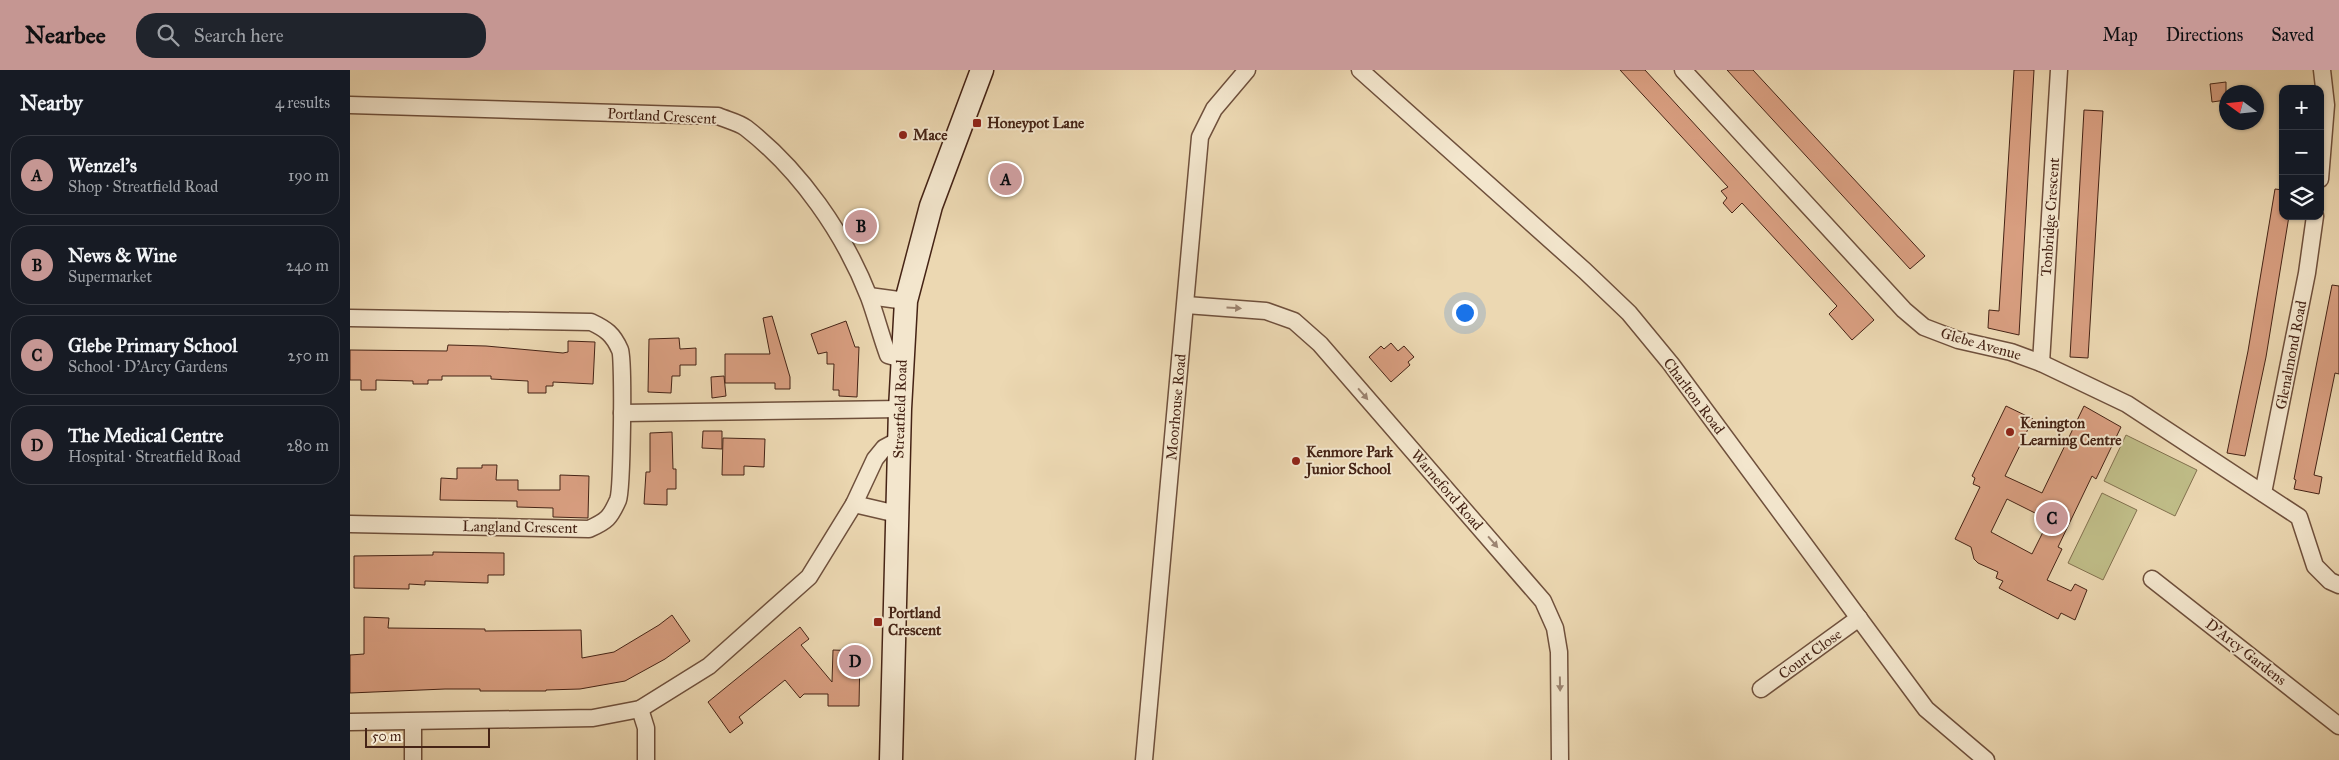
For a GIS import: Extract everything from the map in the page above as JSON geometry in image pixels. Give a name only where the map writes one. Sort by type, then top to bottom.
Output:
[{"type":"street","name":"Streatfield Road","points":[[891,760],[896,514],[906,301],[910,278],[931,206],[982,70]]},
{"type":"street","name":"Moorhouse Road","points":[[1144,760],[1200,137],[1214,109],[1247,70]]},
{"type":"street","name":"Charlton Road","points":[[1360,70],[1586,271],[1629,313],[1672,364],[1926,709],[1986,760]]},
{"type":"street","name":"Glebe Avenue","points":[[1684,70],[1904,310],[1924,327],[1958,340],[2011,352],[2041,363],[2127,404],[2299,517],[2315,566],[2330,581],[2339,585]]},
{"type":"street","name":"Tonbridge Crescent","points":[[2041,363],[2059,70]]},
{"type":"street","points":[[2322,70],[2331,159],[2322,175]]},
{"type":"street","name":"Portland Crescent","points":[[350,105],[718,116],[744,127],[786,165],[817,203],[842,242],[869,296],[888,355],[902,359]]},
{"type":"street","name":"Glenalmond Road","points":[[2264,493],[2307,272],[2314,220]]},
{"type":"street","points":[[869,296],[906,301]]},
{"type":"street","name":"Warneford Road","points":[[1186,305],[1266,311],[1294,321],[1320,344],[1543,601],[1556,628],[1559,652],[1560,760]]},
{"type":"street","name":"Langland Crescent","points":[[350,318],[590,322],[610,331],[621,352],[622,413],[619,498],[608,520],[589,529],[350,524]]},
{"type":"street","points":[[622,413],[900,409]]},
{"type":"street","points":[[350,722],[593,718],[640,709],[709,666],[809,576],[854,504],[875,459],[884,448],[899,440]]},
{"type":"street","points":[[854,504],[896,514]]},
{"type":"street","name":"D'Arcy Gardens","points":[[2152,579],[2339,726]]},
{"type":"street","name":"Court Close","points":[[1761,689],[1859,618]]},
{"type":"street","points":[[640,709],[646,728],[646,760]]},
{"type":"street","points":[[412,722],[413,760]]},
{"type":"shaded area","points":[[2126,435],[2197,470],[2175,516],[2104,481]]},
{"type":"shaded area","points":[[2102,493],[2137,510],[2103,580],[2068,563]]},
{"type":"building","points":[[1620,70],[1645,70],[1874,320],[1852,340],[1829,314],[1837,306],[1742,203],[1732,213],[1723,203],[1727,198],[1721,191],[1728,187]]},
{"type":"building","points":[[1727,70],[1753,70],[1925,256],[1910,269]]},
{"type":"building","points":[[2014,70],[2034,70],[2019,335],[1988,328],[1989,310],[1999,311]]},
{"type":"building","points":[[2226,82],[2226,85],[2219,85],[2219,101],[2212,102],[2210,84]]},
{"type":"building","points":[[2084,110],[2103,111],[2088,358],[2070,357]]},
{"type":"building","points":[[2275,189],[2279,190],[2279,220],[2288,220],[2266,357],[2245,456],[2227,453],[2248,351]]},
{"type":"building","points":[[2332,285],[2339,286],[2339,374],[2335,373],[2314,475],[2322,477],[2319,494],[2294,489],[2296,480],[2294,479]]},
{"type":"building","points":[[772,316],[790,377],[790,389],[775,389],[775,383],[725,383],[725,354],[770,354],[763,318]]},
{"type":"building","points":[[846,321],[855,347],[859,347],[857,397],[839,396],[839,390],[833,390],[834,364],[827,364],[827,352],[818,354],[811,334]]},
{"type":"building","points":[[679,338],[680,349],[696,348],[696,365],[680,365],[680,376],[672,376],[671,393],[648,392],[649,339]]},
{"type":"building","points":[[568,341],[595,342],[593,384],[553,382],[553,386],[546,386],[546,393],[528,393],[528,381],[491,379],[491,376],[442,376],[442,380],[428,380],[428,384],[413,384],[413,381],[376,380],[376,390],[361,390],[361,380],[350,380],[350,350],[447,351],[448,345],[486,346],[563,353],[568,352]]},
{"type":"building","points":[[1391,343],[1398,351],[1404,346],[1414,357],[1408,362],[1410,365],[1391,382],[1369,357],[1381,346],[1384,349]]},
{"type":"building","points":[[724,376],[726,396],[712,398],[711,377]]},
{"type":"building","points":[[2006,406],[2033,419],[2005,476],[2042,493],[2084,406],[2121,427],[2096,479],[2092,476],[2058,547],[2062,549],[2047,580],[2071,591],[2075,584],[2087,590],[2075,620],[2061,613],[2058,619],[1999,588],[2003,581],[1996,578],[1998,572],[1978,563],[1974,559],[1971,547],[1955,539],[1980,487],[1973,484],[1975,478],[1972,476]],"holes":[[[2007,499],[2049,520],[2032,554],[1991,532]]]},
{"type":"building","points":[[703,431],[722,431],[722,449],[702,448]]},
{"type":"building","points":[[672,432],[673,469],[676,469],[676,489],[667,489],[667,505],[644,504],[646,472],[650,472],[650,433]]},
{"type":"building","points":[[723,438],[765,439],[764,467],[744,466],[744,475],[722,475]]},
{"type":"building","points":[[482,465],[497,465],[496,480],[518,480],[518,490],[560,490],[560,475],[589,476],[588,518],[553,517],[553,508],[517,507],[517,501],[440,500],[441,478],[457,479],[457,468],[482,468]]},
{"type":"building","points":[[433,552],[504,553],[504,575],[488,575],[488,583],[425,581],[425,585],[409,584],[409,589],[354,588],[354,556],[433,555]]},
{"type":"building","points":[[672,615],[690,641],[665,659],[625,681],[580,689],[546,691],[445,689],[350,693],[350,655],[364,654],[364,617],[389,618],[388,628],[485,629],[485,631],[581,630],[582,658],[614,652]]},
{"type":"building","points":[[800,627],[809,639],[801,645],[832,682],[833,650],[860,651],[859,706],[828,706],[828,694],[804,694],[800,698],[785,680],[739,717],[743,723],[730,733],[708,702]]},
{"type":"place","name":"Honeypot Lane","points":[[977,123]]},
{"type":"place","name":"Mace","points":[[903,135]]},
{"type":"place","name":"Wenzel's","points":[[1006,179]]},
{"type":"place","name":"News & Wine","points":[[861,226]]},
{"type":"place","name":"Kenington Learning Centre","points":[[2010,432]]},
{"type":"place","name":"Kenmore Park Junior School","points":[[1296,461]]},
{"type":"place","name":"Glebe Primary School","points":[[2052,518]]},
{"type":"place","name":"Portland Crescent","points":[[878,622]]},
{"type":"place","name":"The Medical Centre","points":[[855,661]]}]
